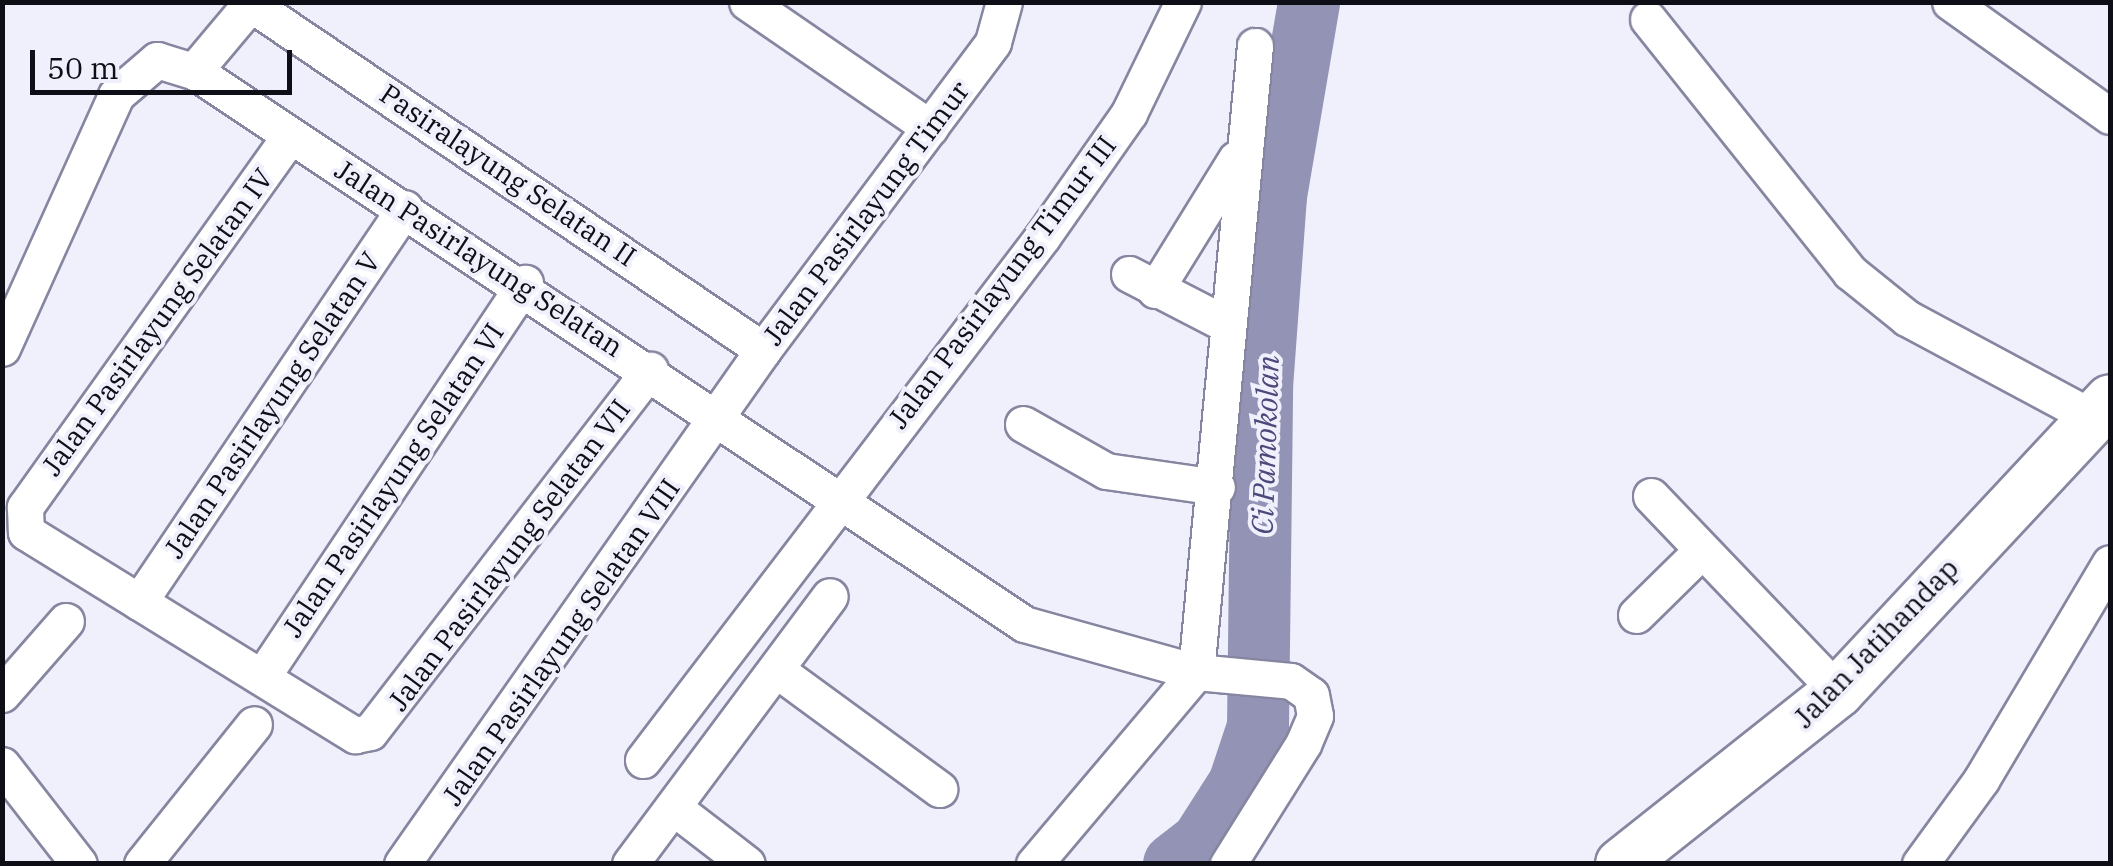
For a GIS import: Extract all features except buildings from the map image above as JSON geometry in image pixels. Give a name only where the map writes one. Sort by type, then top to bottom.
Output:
[{"type":"street","points":[[748,2],[930,128]]},
{"type":"street","name":"Jalan Pasirlayung Timur","points":[[717,420],[763,350],[994,42],[1004,2]]},
{"type":"street","name":"Jalan Pasirlayung Timur III","points":[[643,760],[835,499],[1086,175],[1129,114],[1183,2]]},
{"type":"street","points":[[1950,2],[2107,106]]},
{"type":"street","points":[[2,348],[116,96],[157,60],[194,71],[251,3]]},
{"type":"street","name":"Pasiralayung Selatan II","points":[[251,3],[763,350]]},
{"type":"street","points":[[1648,19],[1850,272],[1906,318],[2100,408]]},
{"type":"street","points":[[1034,864],[1196,672],[1217,487],[1241,151],[1255,46]]},
{"type":"street","name":"Jalan Pasirlayung Selatan","points":[[194,71],[289,136],[525,284],[717,420],[1024,624],[1196,672],[1291,682],[1310,695],[1315,716],[1228,864]]},
{"type":"street","name":"Jalan Pasirlayung Selatan IV","points":[[24,507],[289,136]]},
{"type":"street","points":[[1228,325],[1142,282],[1241,151]]},
{"type":"street","name":"Jalan Pasirlayung Selatan V","points":[[139,602],[406,208]]},
{"type":"street","name":"Jalan Pasirlayung Selatan VI","points":[[262,677],[525,284]]},
{"type":"street","name":"Jalan Pasirlayung Selatan VII","points":[[24,507],[26,532],[355,735],[370,732],[650,370]]},
{"type":"street","name":"Jalan Jatihandap","points":[[1621,864],[1838,692],[2100,408]]},
{"type":"street","name":"Jalan Pasirlayung Selatan VIII","points":[[402,864],[717,420]]},
{"type":"street","points":[[1023,424],[1106,471],[1217,487]]},
{"type":"street","points":[[1651,496],[1699,553],[1838,692]]},
{"type":"street","points":[[1636,615],[1699,553]]},
{"type":"street","points":[[1920,864],[1982,780],[2110,563]]},
{"type":"street","points":[[630,864],[778,671],[830,596]]},
{"type":"street","points":[[2,694],[66,621]]},
{"type":"street","points":[[778,671],[939,789]]},
{"type":"street","points":[[142,864],[254,724]]},
{"type":"street","points":[[2,766],[80,864]]},
{"type":"street","points":[[673,807],[747,864]]},
{"type":"waterway","name":"Ci Pamokolan","points":[[1174,864],[1202,842],[1239,784],[1258,727],[1262,387],[1276,196],[1309,2]]}]
